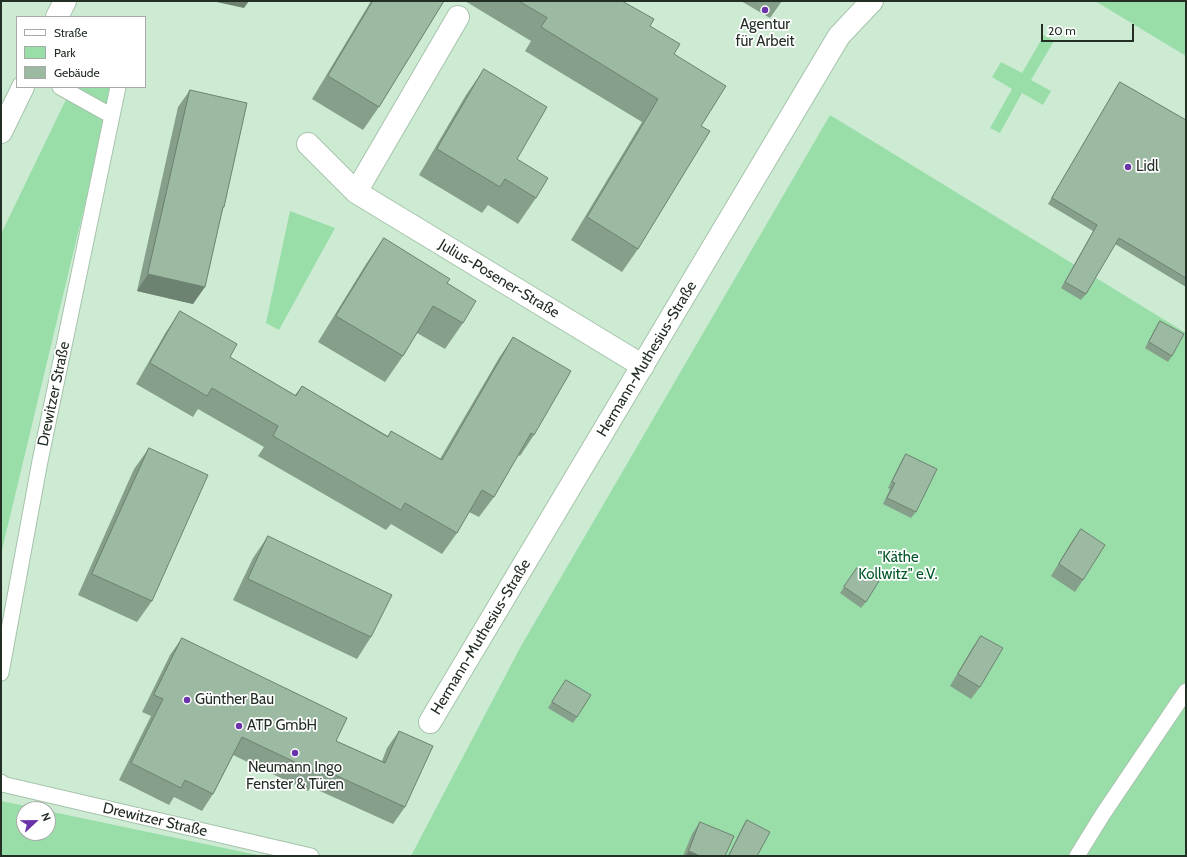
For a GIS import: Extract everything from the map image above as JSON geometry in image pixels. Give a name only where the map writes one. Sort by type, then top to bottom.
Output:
[{"type":"street","points":[[58,16],[65,1]]},
{"type":"street","name":"Hermann-Muthesius-Straße","points":[[430,722],[839,36],[872,1]]},
{"type":"street","points":[[356,192],[458,17]]},
{"type":"street","points":[[1,132],[23,88]]},
{"type":"street","name":"Julius-Posener-Straße","points":[[308,144],[356,192],[643,366]]},
{"type":"lane","points":[[62,88],[112,116]]},
{"type":"lane","name":"Drewitzer Straße","points":[[1,673],[40,461],[118,88]]},
{"type":"lane","points":[[1077,856],[1103,814],[1186,691]]},
{"type":"lane","name":"Drewitzer Straße","points":[[1,782],[2,784],[311,856]]},
{"type":"green space","points":[[1095,1],[1186,1],[1186,56]]},
{"type":"green space","points":[[1044,35],[1054,41],[1031,80],[1051,91],[1043,105],[1022,93],[1000,133],[990,128],[1012,89],[992,77],[1001,62],[1022,73]]},
{"type":"green space","points":[[72,88],[113,88],[1,554],[1,234]]},
{"type":"green space","name":"\"Käthe Kollwitz\" e.V.","points":[[830,115],[1186,333],[1186,856],[411,856],[521,646]]},
{"type":"green space","points":[[290,211],[335,228],[279,330],[266,323]]},
{"type":"green space","points":[[1,801],[16,804],[16,841],[56,841],[56,813],[262,856],[1,856]]},
{"type":"building","points":[[373,1],[444,1],[379,107],[328,76]]},
{"type":"building","points":[[519,1],[622,1],[654,19],[650,26],[680,44],[674,54],[726,86],[701,126],[710,131],[638,249],[587,217],[658,99],[541,27],[547,18]]},
{"type":"building","points":[[484,69],[547,107],[517,159],[548,178],[536,198],[505,179],[500,187],[437,149]]},
{"type":"building","name":"Lidl","points":[[1120,82],[1186,120],[1186,278],[1119,238],[1086,294],[1065,282],[1097,225],[1052,198]]},
{"type":"building","points":[[190,90],[247,103],[205,287],[148,274]]},
{"type":"building","points":[[384,238],[450,279],[447,283],[476,301],[463,323],[433,306],[403,356],[336,316]]},
{"type":"building","points":[[180,311],[237,344],[230,357],[296,396],[302,386],[388,437],[391,431],[442,460],[513,337],[571,371],[534,435],[531,433],[494,497],[482,490],[457,533],[405,503],[401,510],[273,436],[278,426],[212,388],[207,396],[150,363]]},
{"type":"building","points":[[1160,321],[1184,334],[1172,356],[1149,342]]},
{"type":"building","points":[[149,448],[208,475],[152,601],[92,574]]},
{"type":"building","points":[[906,454],[937,469],[916,512],[887,498],[895,483],[892,482]]},
{"type":"building","points":[[1081,529],[1105,545],[1083,580],[1059,564]]},
{"type":"building","points":[[268,536],[392,595],[371,637],[248,579]]},
{"type":"building","points":[[857,568],[879,581],[866,602],[844,587]]},
{"type":"building","points":[[981,636],[1003,648],[980,687],[958,674]]},
{"type":"building","points":[[182,638],[347,718],[336,741],[385,763],[399,731],[433,746],[405,807],[322,769],[320,774],[242,737],[213,794],[185,780],[181,788],[131,763],[163,699],[154,695]]},
{"type":"building","points":[[566,680],[591,695],[577,717],[552,702]]},
{"type":"building","points":[[747,820],[770,832],[757,856],[729,856]]},
{"type":"building","points":[[700,822],[734,836],[725,856],[700,856],[689,851]]},
{"type":"place","name":"Agentur für Arbeit","points":[[765,10]]},
{"type":"place","name":"Lidl","points":[[1128,167]]},
{"type":"place","name":"Günther Bau","points":[[187,700]]},
{"type":"place","name":"ATP GmbH","points":[[239,726]]},
{"type":"place","name":"Neumann Ingo Fenster & Türen","points":[[295,753]]}]
